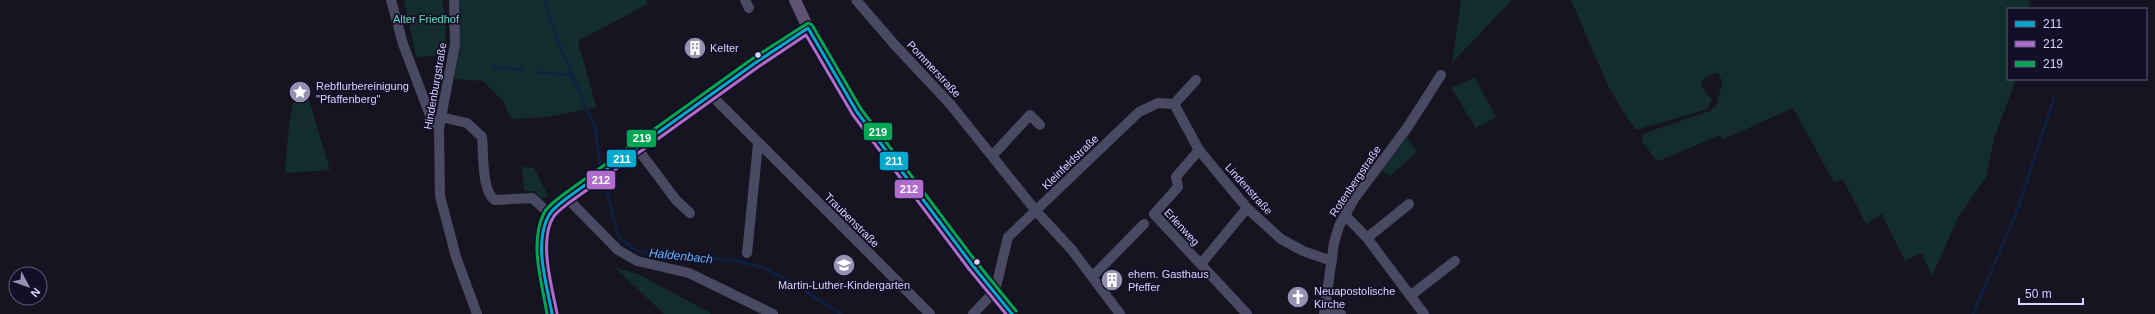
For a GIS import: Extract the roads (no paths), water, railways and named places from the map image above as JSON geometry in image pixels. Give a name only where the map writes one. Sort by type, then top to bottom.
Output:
[{"type":"main road","points":[[795,0],[808,28],[857,112],[968,260],[995,291],[1012,314]]},
{"type":"street","points":[[391,0],[403,44],[431,118],[439,128]]},
{"type":"street","name":"Hindenburgstraße","points":[[454,0],[456,44],[439,128],[440,196],[456,257],[477,314]]},
{"type":"street","name":"Pommerstraße","points":[[856,0],[894,44],[951,105],[1036,211],[1072,250],[1120,314]]},
{"type":"street","points":[[552,314],[542,247],[544,225],[550,214],[567,198],[755,63],[808,28]]},
{"type":"street","name":"Rotenbergstraße","points":[[1325,312],[1334,243],[1339,226],[1346,216],[1354,199],[1407,128],[1442,75]]},
{"type":"street","points":[[1174,104],[1196,80]]},
{"type":"street","name":"Traubenstraße","points":[[711,95],[758,144],[930,314]]},
{"type":"street","name":"Kleinfeldstraße","points":[[995,291],[1008,237],[1139,112],[1158,103],[1174,104]]},
{"type":"street","name":"Lindenstraße","points":[[1174,104],[1199,150],[1247,208],[1280,239],[1303,251],[1332,260]]},
{"type":"street","points":[[992,156],[1030,115],[1040,125]]},
{"type":"street","points":[[441,117],[468,123],[482,137],[486,185],[492,198],[495,200],[532,198],[550,214]]},
{"type":"street","points":[[747,253],[758,144]]},
{"type":"street","points":[[637,148],[676,200],[690,213]]},
{"type":"street","name":"Erlenweg","points":[[1199,150],[1176,177],[1178,187],[1154,214],[1247,314]]},
{"type":"street","points":[[567,198],[618,250],[637,260],[689,273],[773,314]]},
{"type":"street","points":[[1367,238],[1408,204]]},
{"type":"street","name":"Erlenweg","points":[[1201,264],[1247,208]]},
{"type":"street","points":[[1346,216],[1367,238],[1424,314]]},
{"type":"street","points":[[1093,276],[1144,224]]},
{"type":"street","points":[[1410,296],[1455,260]]},
{"type":"street","points":[[973,314],[995,291]]},
{"type":"street","points":[[1325,312],[1333,309],[1341,314]]},
{"type":"waterway","name":"Haldenbach","points":[[544,0],[559,44],[595,128],[601,171]]},
{"type":"waterway","points":[[493,67],[523,70]]},
{"type":"waterway","points":[[536,72],[572,75]]},
{"type":"waterway","points":[[1973,314],[2017,211],[2054,99]]},
{"type":"waterway","name":"Haldenbach","points":[[603,176],[619,238],[638,251],[738,261],[761,267],[791,282],[841,314]]},
{"type":"place","name":"Kelter","points":[[695,48]]},
{"type":"place","name":"Rebflurbereinigung \"Pfaffenberg\"","points":[[300,92]]},
{"type":"place","name":"Martin-Luther-Kindergarten","points":[[844,265]]},
{"type":"place","name":"ehem. Gasthaus Pfeffer","points":[[1112,280]]},
{"type":"place","name":"Neuapostolische Kirche","points":[[1298,297]]},
{"type":"park label","name":"Alter Friedhof","points":[[426,19]]}]
